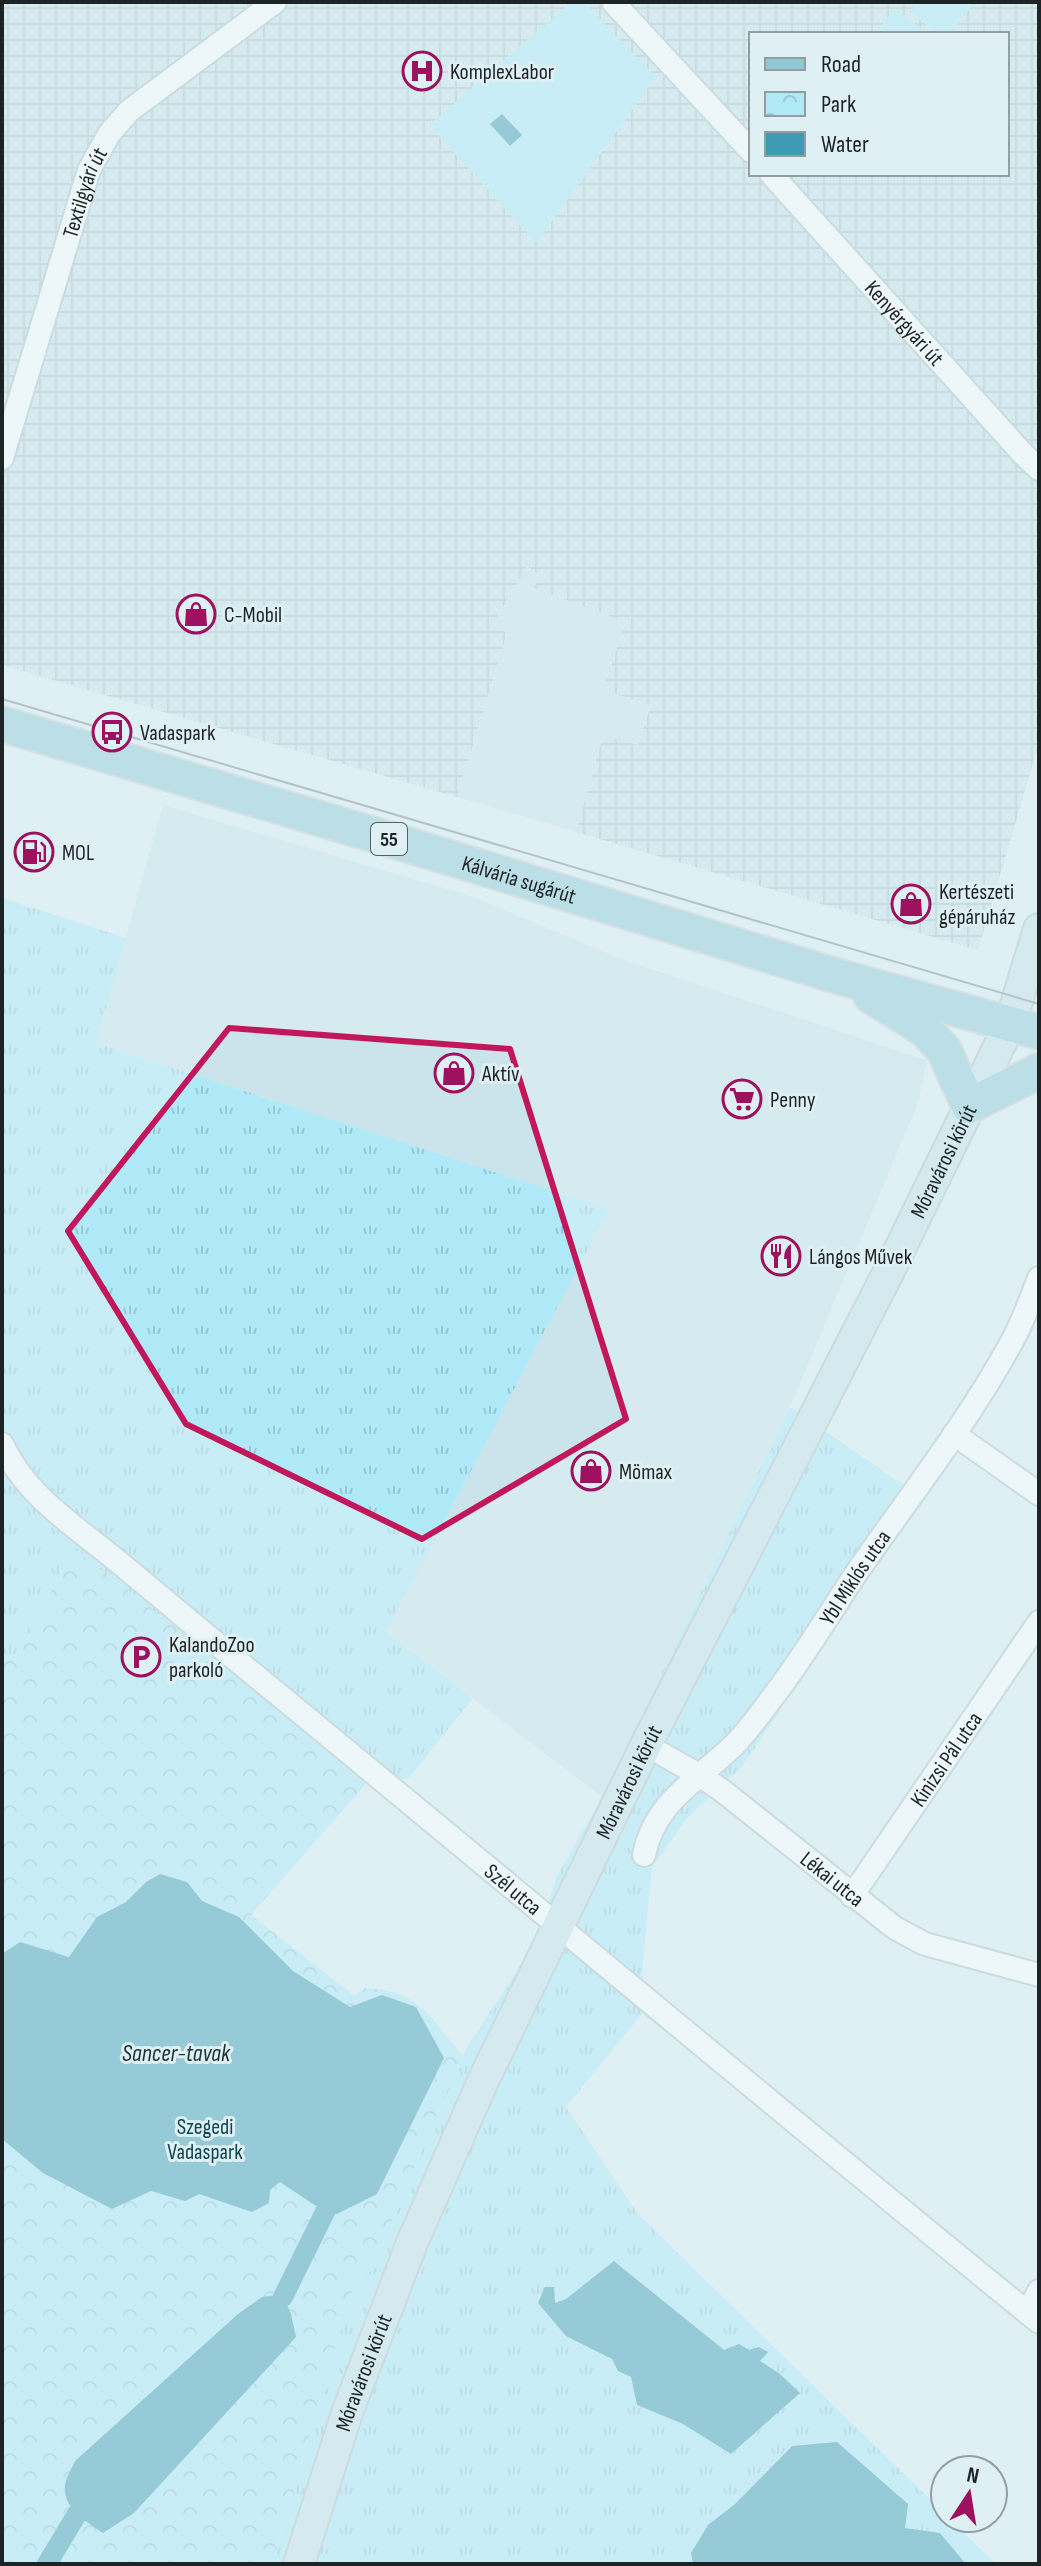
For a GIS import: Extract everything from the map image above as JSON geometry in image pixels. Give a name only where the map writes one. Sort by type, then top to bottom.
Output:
[{"type":"main road","name":"Kálvária sugárút","points":[[2,724],[840,977],[1024,1028]]},
{"type":"main road","name":"Móravárosi körút","points":[[299,2564],[347,2413],[412,2243],[483,2081],[646,1745],[890,1269],[969,1106],[1024,1028],[1039,929]]},
{"type":"main road","points":[[840,977],[924,1029],[944,1050],[969,1106],[1039,1071]]},
{"type":"street","name":"Textilgyári út","points":[[2,458],[89,170],[103,144],[129,111],[275,2]]},
{"type":"street","points":[[613,2],[749,149]]},
{"type":"street","name":"Kenyérgyári út","points":[[773,176],[1039,469]]},
{"type":"street","name":"Ybl Miklós utca","points":[[644,1855],[658,1817],[686,1787],[737,1742],[775,1695],[954,1434],[1012,1342],[1039,1278]]},
{"type":"street","points":[[954,1434],[1039,1494]]},
{"type":"street","name":"Szél utca","points":[[2,1444],[19,1476],[43,1501],[1033,2318]]},
{"type":"street","name":"Kinizsi Pál utca","points":[[852,1896],[1039,1622]]},
{"type":"street","name":"Lékai utca","points":[[646,1745],[701,1776],[895,1928],[925,1944],[1039,1975]]},
{"type":"street","points":[[1033,2318],[1039,2291]]},
{"type":"highlighted area","points":[[229,1028],[510,1049],[626,1419],[422,1539],[186,1424],[68,1231]]},
{"type":"shaded area","points":[[2,2],[1039,2],[1039,743],[978,950],[576,832],[603,736],[638,745],[651,705],[603,690],[626,622],[534,588],[540,575],[527,566],[493,624],[507,633],[457,797],[2,665]]},
{"type":"shaded area","points":[[526,566],[540,575],[534,588],[626,622],[651,704],[638,746],[603,736],[576,832],[457,797],[507,634],[493,625]]},
{"type":"shaded area","points":[[163,805],[471,896],[624,960],[927,1060],[918,1103],[790,1407],[602,1797],[386,1632],[608,1209],[96,1043]]},
{"type":"green space","points":[[571,2],[584,2],[656,77],[536,243],[429,125]]},
{"type":"green space","points":[[918,2],[975,2],[952,32],[935,32],[910,12]]},
{"type":"green space","points":[[895,8],[925,32],[878,32]]},
{"type":"green space","points":[[2,898],[126,938],[96,1043],[609,1209],[386,1632],[473,1698],[408,1779],[371,1778],[73,1549],[19,1654],[2,1659]]},
{"type":"green space","points":[[790,1407],[923,1498],[741,1768],[688,1817],[652,1867],[641,2015],[566,2107],[638,2214],[929,2498],[929,2531],[905,2528],[791,2446],[735,2504],[708,2525],[691,2553],[693,2564],[272,2564],[354,2283],[371,2270],[462,2055],[535,1943],[557,1876],[602,1797]],"holes":[[[615,2261],[724,2350],[767,2352],[760,2361],[780,2374],[731,2454],[683,2424],[637,2405],[631,2377],[618,2371],[612,2359],[566,2336],[546,2288],[554,2287],[555,2303],[566,2299]]]},
{"type":"green space","name":"Szegedi Vadaspark","points":[[73,1548],[371,1778],[251,1915],[355,1996],[365,1988],[383,1990],[411,2000],[422,2008],[462,2055],[371,2271],[354,2284],[272,2564],[2,2564],[2,1659],[19,1654]]},
{"type":"green space","points":[[941,2534],[965,2534],[996,2564],[966,2564]]},
{"type":"water","points":[[502,114],[522,135],[510,146],[490,124]]},
{"type":"water","name":"Sancer-tavak","points":[[160,1874],[187,1882],[202,1901],[239,1917],[293,1971],[350,2007],[382,1995],[416,2007],[444,2058],[377,2194],[337,2214],[325,2212],[280,2182],[270,2190],[269,2203],[252,2212],[199,2194],[185,2201],[151,2191],[112,2209],[43,2173],[2,2139],[2,1954],[20,1942],[69,1957],[97,1917],[126,1902],[146,1882]]},
{"type":"water","points":[[614,2261],[724,2350],[739,2344],[749,2350],[759,2347],[768,2352],[760,2361],[800,2393],[731,2454],[683,2424],[637,2405],[631,2377],[618,2371],[612,2359],[566,2336],[538,2303],[545,2287],[554,2287],[555,2303],[566,2299]]},
{"type":"water","points":[[262,2297],[283,2297],[291,2314],[296,2337],[134,2513],[103,2533],[77,2514],[65,2493],[75,2461],[238,2314]]},
{"type":"water","points":[[837,2442],[908,2504],[905,2528],[941,2534],[966,2564],[693,2564],[691,2553],[708,2525],[735,2504],[792,2446]]},
{"type":"waterway","points":[[283,2297],[325,2212]]},
{"type":"waterway","points":[[47,2564],[77,2514]]},
{"type":"tram line","points":[[2,699],[1039,1004]]},
{"type":"place","name":"KomplexLabor","points":[[422,71]]},
{"type":"place","name":"C-Mobil","points":[[196,614]]},
{"type":"place","name":"Vadaspark","points":[[112,732]]},
{"type":"place","name":"MOL","points":[[34,852]]},
{"type":"place","name":"Kertészeti gépáruház","points":[[911,904]]},
{"type":"place","name":"Aktív","points":[[454,1073]]},
{"type":"place","name":"Penny","points":[[742,1099]]},
{"type":"place","name":"Lángos Művek","points":[[781,1256]]},
{"type":"place","name":"Mömax","points":[[591,1471]]},
{"type":"place","name":"KalandoZoo parkoló","points":[[141,1657]]}]
